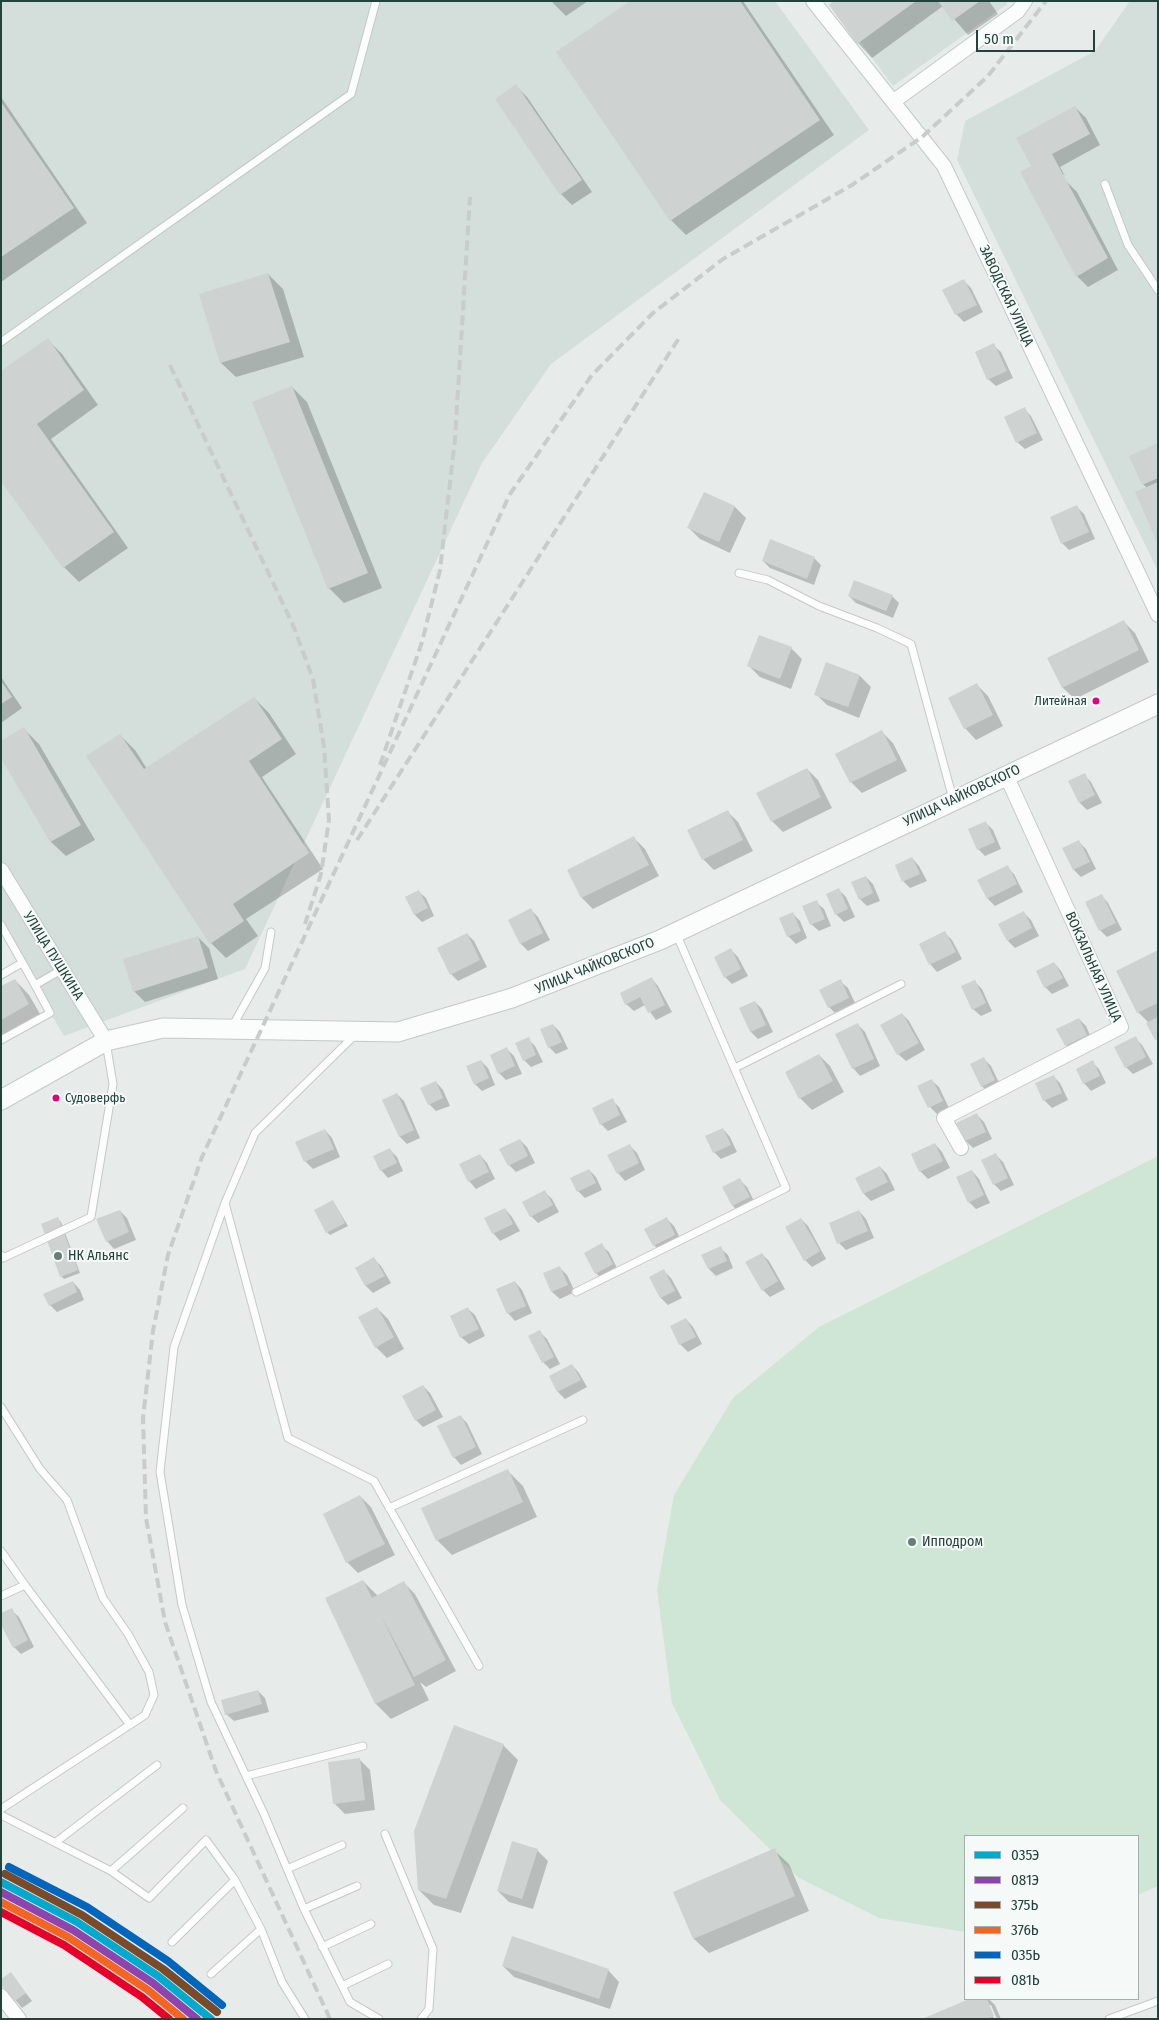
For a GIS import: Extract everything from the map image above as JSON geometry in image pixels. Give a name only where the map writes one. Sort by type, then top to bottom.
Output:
[{"type":"street","name":"ЗАВОДСКАЯ УЛИЦА","points":[[813,1],[944,166],[1158,615]]},
{"type":"street","points":[[894,101],[1018,11],[1026,1]]},
{"type":"street","name":"УЛИЦА ЧАЙКОВСКОГО","points":[[1,1100],[106,1041],[163,1028],[398,1032],[512,998],[676,932],[953,799],[1158,704]]},
{"type":"street","name":"ВОКЗАЛЬНАЯ УЛИЦА","points":[[961,1148],[944,1118],[1121,1028],[1006,775]]},
{"type":"street","name":"УЛИЦА ПУШКИНА","points":[[1,870],[106,1041]]},
{"type":"street","points":[[1,1996],[19,2019]]},
{"type":"lane","points":[[1,342],[351,94],[376,1]]},
{"type":"lane","points":[[1105,184],[1128,246],[1158,290]]},
{"type":"lane","points":[[739,573],[768,580],[819,606],[877,628],[911,644],[953,799]]},
{"type":"lane","points":[[1,925],[50,1013],[1,1040]]},
{"type":"lane","points":[[230,1030],[265,968],[272,932]]},
{"type":"lane","points":[[576,1292],[786,1188],[676,932]]},
{"type":"lane","points":[[1,975],[22,963]]},
{"type":"lane","points":[[35,985],[61,970]]},
{"type":"lane","points":[[735,1068],[901,984]]},
{"type":"lane","points":[[359,1032],[255,1133],[225,1203],[174,1347],[160,1472],[182,1604],[211,1702],[246,1776],[304,1909],[350,2002],[379,2019]]},
{"type":"lane","points":[[1,1255],[3,1258],[91,1217],[113,1084],[106,1041]]},
{"type":"lane","points":[[225,1203],[288,1438],[374,1482],[479,1666]]},
{"type":"lane","points":[[1,1407],[40,1469],[67,1500],[102,1598],[128,1634],[150,1672],[154,1696],[145,1715],[1,1809]]},
{"type":"lane","points":[[389,1508],[583,1420]]},
{"type":"lane","points":[[1,1551],[130,1726]]},
{"type":"lane","points":[[1,1596],[25,1584]]},
{"type":"lane","points":[[246,1776],[364,1746]]},
{"type":"lane","points":[[56,1842],[157,1765]]},
{"type":"lane","points":[[111,1871],[183,1808]]},
{"type":"lane","points":[[1,1815],[111,1871],[149,1898],[206,1840],[235,1880],[261,1929],[282,1982],[305,2019]]},
{"type":"lane","points":[[385,1834],[433,1949],[429,2009],[421,2019]]},
{"type":"lane","points":[[287,1869],[342,1845]]},
{"type":"lane","points":[[172,1942],[235,1880]]},
{"type":"lane","points":[[304,1909],[357,1886]]},
{"type":"lane","points":[[322,1947],[371,1924]]},
{"type":"lane","points":[[211,1974],[261,1929]]},
{"type":"lane","points":[[342,1986],[388,1964]]},
{"type":"lane","points":[[1109,2019],[1158,2001]]},
{"type":"shaded area","points":[[1,1],[775,1],[869,130],[551,364],[482,463],[245,969],[64,1036],[1,929]]},
{"type":"shaded area","points":[[830,1],[1007,1],[1006,5],[893,86]]},
{"type":"shaded area","points":[[1130,1],[1158,1],[1158,571],[957,160],[965,121],[1095,51]]},
{"type":"green space","name":"Ипподром","points":[[1158,1156],[1158,1886],[1139,1895],[1139,1835],[964,1835],[964,1932],[879,1918],[799,1878],[720,1800],[672,1703],[657,1590],[674,1495],[733,1398],[819,1327]]},
{"type":"building","points":[[630,1],[740,1],[820,120],[670,221],[556,52]]},
{"type":"building","points":[[834,1],[916,1],[857,44],[829,5]]},
{"type":"building","points":[[938,1],[980,1],[952,21]]},
{"type":"building","points":[[516,84],[582,180],[560,195],[495,99]]},
{"type":"building","points":[[1,102],[74,208],[1,257]]},
{"type":"building","points":[[1075,106],[1090,134],[1052,154],[1108,258],[1076,277],[1020,172],[1031,166],[1016,138]]},
{"type":"building","points":[[268,273],[290,342],[220,363],[199,294]]},
{"type":"building","points":[[964,279],[977,305],[955,315],[942,290]]},
{"type":"building","points":[[48,338],[84,390],[37,424],[114,532],[63,568],[1,481],[1,371]]},
{"type":"building","points":[[994,343],[1007,371],[987,380],[975,352]]},
{"type":"building","points":[[292,386],[368,573],[328,589],[252,402]]},
{"type":"building","points":[[1025,407],[1037,433],[1016,443],[1004,417]]},
{"type":"building","points":[[1158,443],[1158,478],[1142,485],[1129,456]]},
{"type":"building","points":[[1158,482],[1158,544],[1135,492]]},
{"type":"building","points":[[704,492],[735,506],[719,542],[687,528]]},
{"type":"building","points":[[1077,505],[1089,532],[1061,544],[1050,517]]},
{"type":"building","points":[[770,539],[815,557],[807,579],[762,561]]},
{"type":"building","points":[[854,580],[893,595],[886,611],[848,596]]},
{"type":"building","points":[[1124,620],[1139,650],[1062,688],[1047,658]]},
{"type":"building","points":[[759,635],[792,647],[780,679],[747,666]]},
{"type":"building","points":[[826,662],[860,675],[848,707],[814,695]]},
{"type":"building","points":[[1,681],[12,697],[1,704]]},
{"type":"building","points":[[977,683],[993,715],[964,729],[948,698]]},
{"type":"building","points":[[254,697],[282,739],[249,761],[309,853],[233,904],[244,921],[210,944],[86,756],[120,734],[144,769]]},
{"type":"building","points":[[24,727],[81,825],[50,842],[1,758],[1,741]]},
{"type":"building","points":[[882,730],[897,760],[850,783],[835,754]]},
{"type":"building","points":[[807,768],[821,797],[771,822],[756,793]]},
{"type":"building","points":[[1085,773],[1095,795],[1079,803],[1068,781]]},
{"type":"building","points":[[728,810],[743,840],[702,860],[687,830]]},
{"type":"building","points":[[986,821],[995,842],[977,850],[968,829]]},
{"type":"building","points":[[634,836],[649,865],[581,898],[567,870]]},
{"type":"building","points":[[1079,840],[1090,862],[1073,870],[1062,848]]},
{"type":"building","points":[[912,857],[920,874],[902,882],[895,865]]},
{"type":"building","points":[[1008,865],[1017,884],[987,899],[977,880]]},
{"type":"building","points":[[866,876],[873,893],[859,900],[851,882]]},
{"type":"building","points":[[839,888],[848,909],[835,915],[826,894]]},
{"type":"building","points":[[419,890],[428,908],[414,915],[405,897]]},
{"type":"building","points":[[1102,894],[1116,923],[1099,931],[1085,902]]},
{"type":"building","points":[[817,900],[825,919],[810,925],[802,906]]},
{"type":"building","points":[[531,908],[543,933],[520,944],[508,920]]},
{"type":"building","points":[[1024,911],[1032,928],[1007,941],[998,924]]},
{"type":"building","points":[[793,912],[801,931],[787,937],[779,918]]},
{"type":"building","points":[[945,931],[956,952],[929,965],[919,944]]},
{"type":"building","points":[[467,933],[480,960],[450,975],[437,948]]},
{"type":"building","points":[[198,936],[208,968],[133,992],[123,959]]},
{"type":"building","points":[[731,948],[741,969],[724,978],[714,957]]},
{"type":"building","points":[[1158,950],[1158,1003],[1137,1013],[1116,971]]},
{"type":"building","points":[[1054,962],[1063,978],[1044,988],[1036,971]]},
{"type":"building","points":[[652,977],[665,1005],[648,1013],[640,997],[625,1005],[620,993]]},
{"type":"building","points":[[15,979],[29,1004],[1,1020],[1,986]]},
{"type":"building","points":[[841,979],[849,998],[828,1008],[819,990]]},
{"type":"building","points":[[975,980],[986,1003],[972,1010],[961,986]]},
{"type":"building","points":[[755,1001],[766,1025],[750,1032],[739,1008]]},
{"type":"building","points":[[902,1013],[919,1043],[897,1055],[880,1025]]},
{"type":"building","points":[[1158,1017],[1158,1039],[1155,1040],[1146,1023]]},
{"type":"building","points":[[1079,1018],[1087,1035],[1065,1046],[1056,1029]]},
{"type":"building","points":[[858,1023],[874,1059],[852,1069],[835,1034]]},
{"type":"building","points":[[553,1024],[562,1042],[548,1048],[540,1029]]},
{"type":"building","points":[[1136,1036],[1146,1057],[1125,1068],[1114,1047]]},
{"type":"building","points":[[529,1037],[536,1055],[523,1061],[515,1043]]},
{"type":"building","points":[[507,1047],[515,1066],[498,1074],[490,1055]]},
{"type":"building","points":[[819,1054],[833,1081],[799,1099],[785,1072]]},
{"type":"building","points":[[984,1057],[995,1080],[981,1087],[970,1064]]},
{"type":"building","points":[[481,1060],[489,1078],[474,1085],[466,1066]]},
{"type":"building","points":[[1093,1060],[1100,1076],[1083,1084],[1076,1069]]},
{"type":"building","points":[[1054,1075],[1062,1093],[1043,1101],[1035,1083]]},
{"type":"building","points":[[932,1079],[943,1101],[928,1108],[917,1086]]},
{"type":"building","points":[[436,1081],[443,1098],[428,1105],[420,1088]]},
{"type":"building","points":[[397,1093],[414,1130],[399,1137],[382,1100]]},
{"type":"building","points":[[613,1098],[620,1115],[600,1125],[592,1108]]},
{"type":"building","points":[[977,1113],[986,1132],[965,1141],[956,1123]]},
{"type":"building","points":[[723,1128],[731,1145],[713,1153],[705,1136]]},
{"type":"building","points":[[325,1129],[334,1149],[304,1162],[295,1142]]},
{"type":"building","points":[[520,1139],[528,1156],[508,1166],[499,1149]]},
{"type":"building","points":[[935,1143],[943,1161],[919,1172],[911,1154]]},
{"type":"building","points":[[630,1144],[639,1163],[617,1174],[607,1155]]},
{"type":"building","points":[[390,1148],[397,1163],[380,1171],[373,1156]]},
{"type":"building","points":[[996,1153],[1008,1178],[993,1185],[981,1160]]},
{"type":"building","points":[[480,1154],[489,1172],[468,1182],[459,1164]]},
{"type":"building","points":[[880,1166],[888,1182],[863,1194],[855,1178]]},
{"type":"building","points":[[589,1169],[596,1183],[577,1192],[570,1178]]},
{"type":"building","points":[[972,1170],[984,1195],[968,1203],[956,1177]]},
{"type":"building","points":[[740,1178],[750,1197],[732,1206],[722,1187]]},
{"type":"building","points":[[545,1190],[553,1205],[530,1217],[522,1202]]},
{"type":"building","points":[[333,1200],[345,1223],[326,1233],[314,1210]]},
{"type":"building","points":[[505,1208],[513,1224],[492,1234],[484,1218]]},
{"type":"building","points":[[120,1210],[129,1232],[106,1242],[96,1219]]},
{"type":"building","points":[[859,1210],[868,1231],[837,1244],[829,1223]]},
{"type":"building","points":[[58,1217],[78,1270],[60,1277],[41,1224]]},
{"type":"building","points":[[667,1217],[675,1235],[653,1246],[644,1229]]},
{"type":"building","points":[[801,1218],[820,1251],[804,1261],[785,1227]]},
{"type":"building","points":[[602,1243],[613,1264],[595,1274],[584,1253]]},
{"type":"building","points":[[721,1246],[727,1261],[708,1269],[701,1255]]},
{"type":"building","points":[[762,1253],[778,1281],[762,1291],[745,1262]]},
{"type":"building","points":[[374,1257],[385,1276],[365,1286],[355,1268]]},
{"type":"building","points":[[560,1266],[568,1285],[551,1292],[543,1273]]},
{"type":"building","points":[[664,1269],[675,1291],[660,1298],[649,1277]]},
{"type":"building","points":[[73,1281],[77,1292],[49,1306],[43,1294]]},
{"type":"building","points":[[515,1281],[526,1306],[507,1314],[496,1289]]},
{"type":"building","points":[[377,1307],[394,1337],[375,1348],[358,1317]]},
{"type":"building","points":[[468,1307],[479,1329],[460,1338],[450,1316]]},
{"type":"building","points":[[686,1318],[696,1337],[679,1345],[670,1326]]},
{"type":"building","points":[[540,1330],[554,1357],[542,1363],[528,1336]]},
{"type":"building","points":[[572,1364],[581,1380],[557,1392],[549,1376]]},
{"type":"building","points":[[423,1385],[436,1410],[415,1421],[402,1396]]},
{"type":"building","points":[[461,1415],[476,1447],[453,1458],[437,1426]]},
{"type":"building","points":[[508,1469],[523,1502],[436,1541],[421,1508]]},
{"type":"building","points":[[360,1495],[385,1544],[346,1563],[323,1514]]},
{"type":"building","points":[[363,1580],[372,1598],[404,1581],[446,1660],[414,1677],[380,1614],[415,1685],[375,1704],[325,1598]]},
{"type":"building","points":[[12,1608],[28,1640],[13,1648],[1,1625],[1,1613]]},
{"type":"building","points":[[258,1690],[262,1704],[225,1715],[221,1700]]},
{"type":"building","points":[[454,1725],[504,1744],[446,1899],[418,1890],[414,1831]]},
{"type":"building","points":[[360,1758],[365,1800],[333,1804],[328,1762]]},
{"type":"building","points":[[512,1841],[538,1849],[522,1899],[497,1891]]},
{"type":"building","points":[[775,1848],[795,1896],[693,1939],[673,1892]]},
{"type":"building","points":[[512,1936],[609,1969],[599,1999],[502,1966]]},
{"type":"building","points":[[11,1972],[26,1993],[13,2002],[1,1985],[1,1979]]},
{"type":"building","points":[[967,2000],[987,2000],[994,2016],[987,2019],[922,2019]]},
{"type":"railway","points":[[330,2019],[216,1771],[165,1622],[146,1518],[143,1418],[153,1331],[168,1255],[202,1157],[510,494],[592,375],[653,313],[723,259],[852,185],[922,137],[988,76],[1046,1]]},
{"type":"railway","points":[[380,765],[422,642],[440,570],[455,439],[470,197]]},
{"type":"railway","points":[[357,840],[681,335]]},
{"type":"railway","points":[[170,365],[293,625],[313,679],[324,747],[329,820],[321,874],[305,924]]},
{"type":"transit line","name":"035Ь","points":[[9,1867],[87,1907],[168,1961],[222,2005]]},
{"type":"transit line","name":"375Ь","points":[[5,1874],[82,1915],[163,1969],[217,2012]]},
{"type":"transit line","name":"035Э","points":[[1,1882],[77,1922],[158,1976],[211,2019]]},
{"type":"transit line","name":"081Э","points":[[1,1892],[73,1930],[153,1983],[197,2019]]},
{"type":"transit line","name":"376Ь","points":[[1,1902],[68,1937],[148,1990],[183,2019]]},
{"type":"transit line","name":"081Ь","points":[[1,1912],[64,1945],[142,1997],[169,2019]]},
{"type":"place","name":"Литейная","points":[[1096,701]]},
{"type":"place","name":"Судоверфь","points":[[56,1098]]},
{"type":"place","name":"НК Альянс","points":[[58,1256]]},
{"type":"place","name":"Ипподром","points":[[912,1542]]}]
